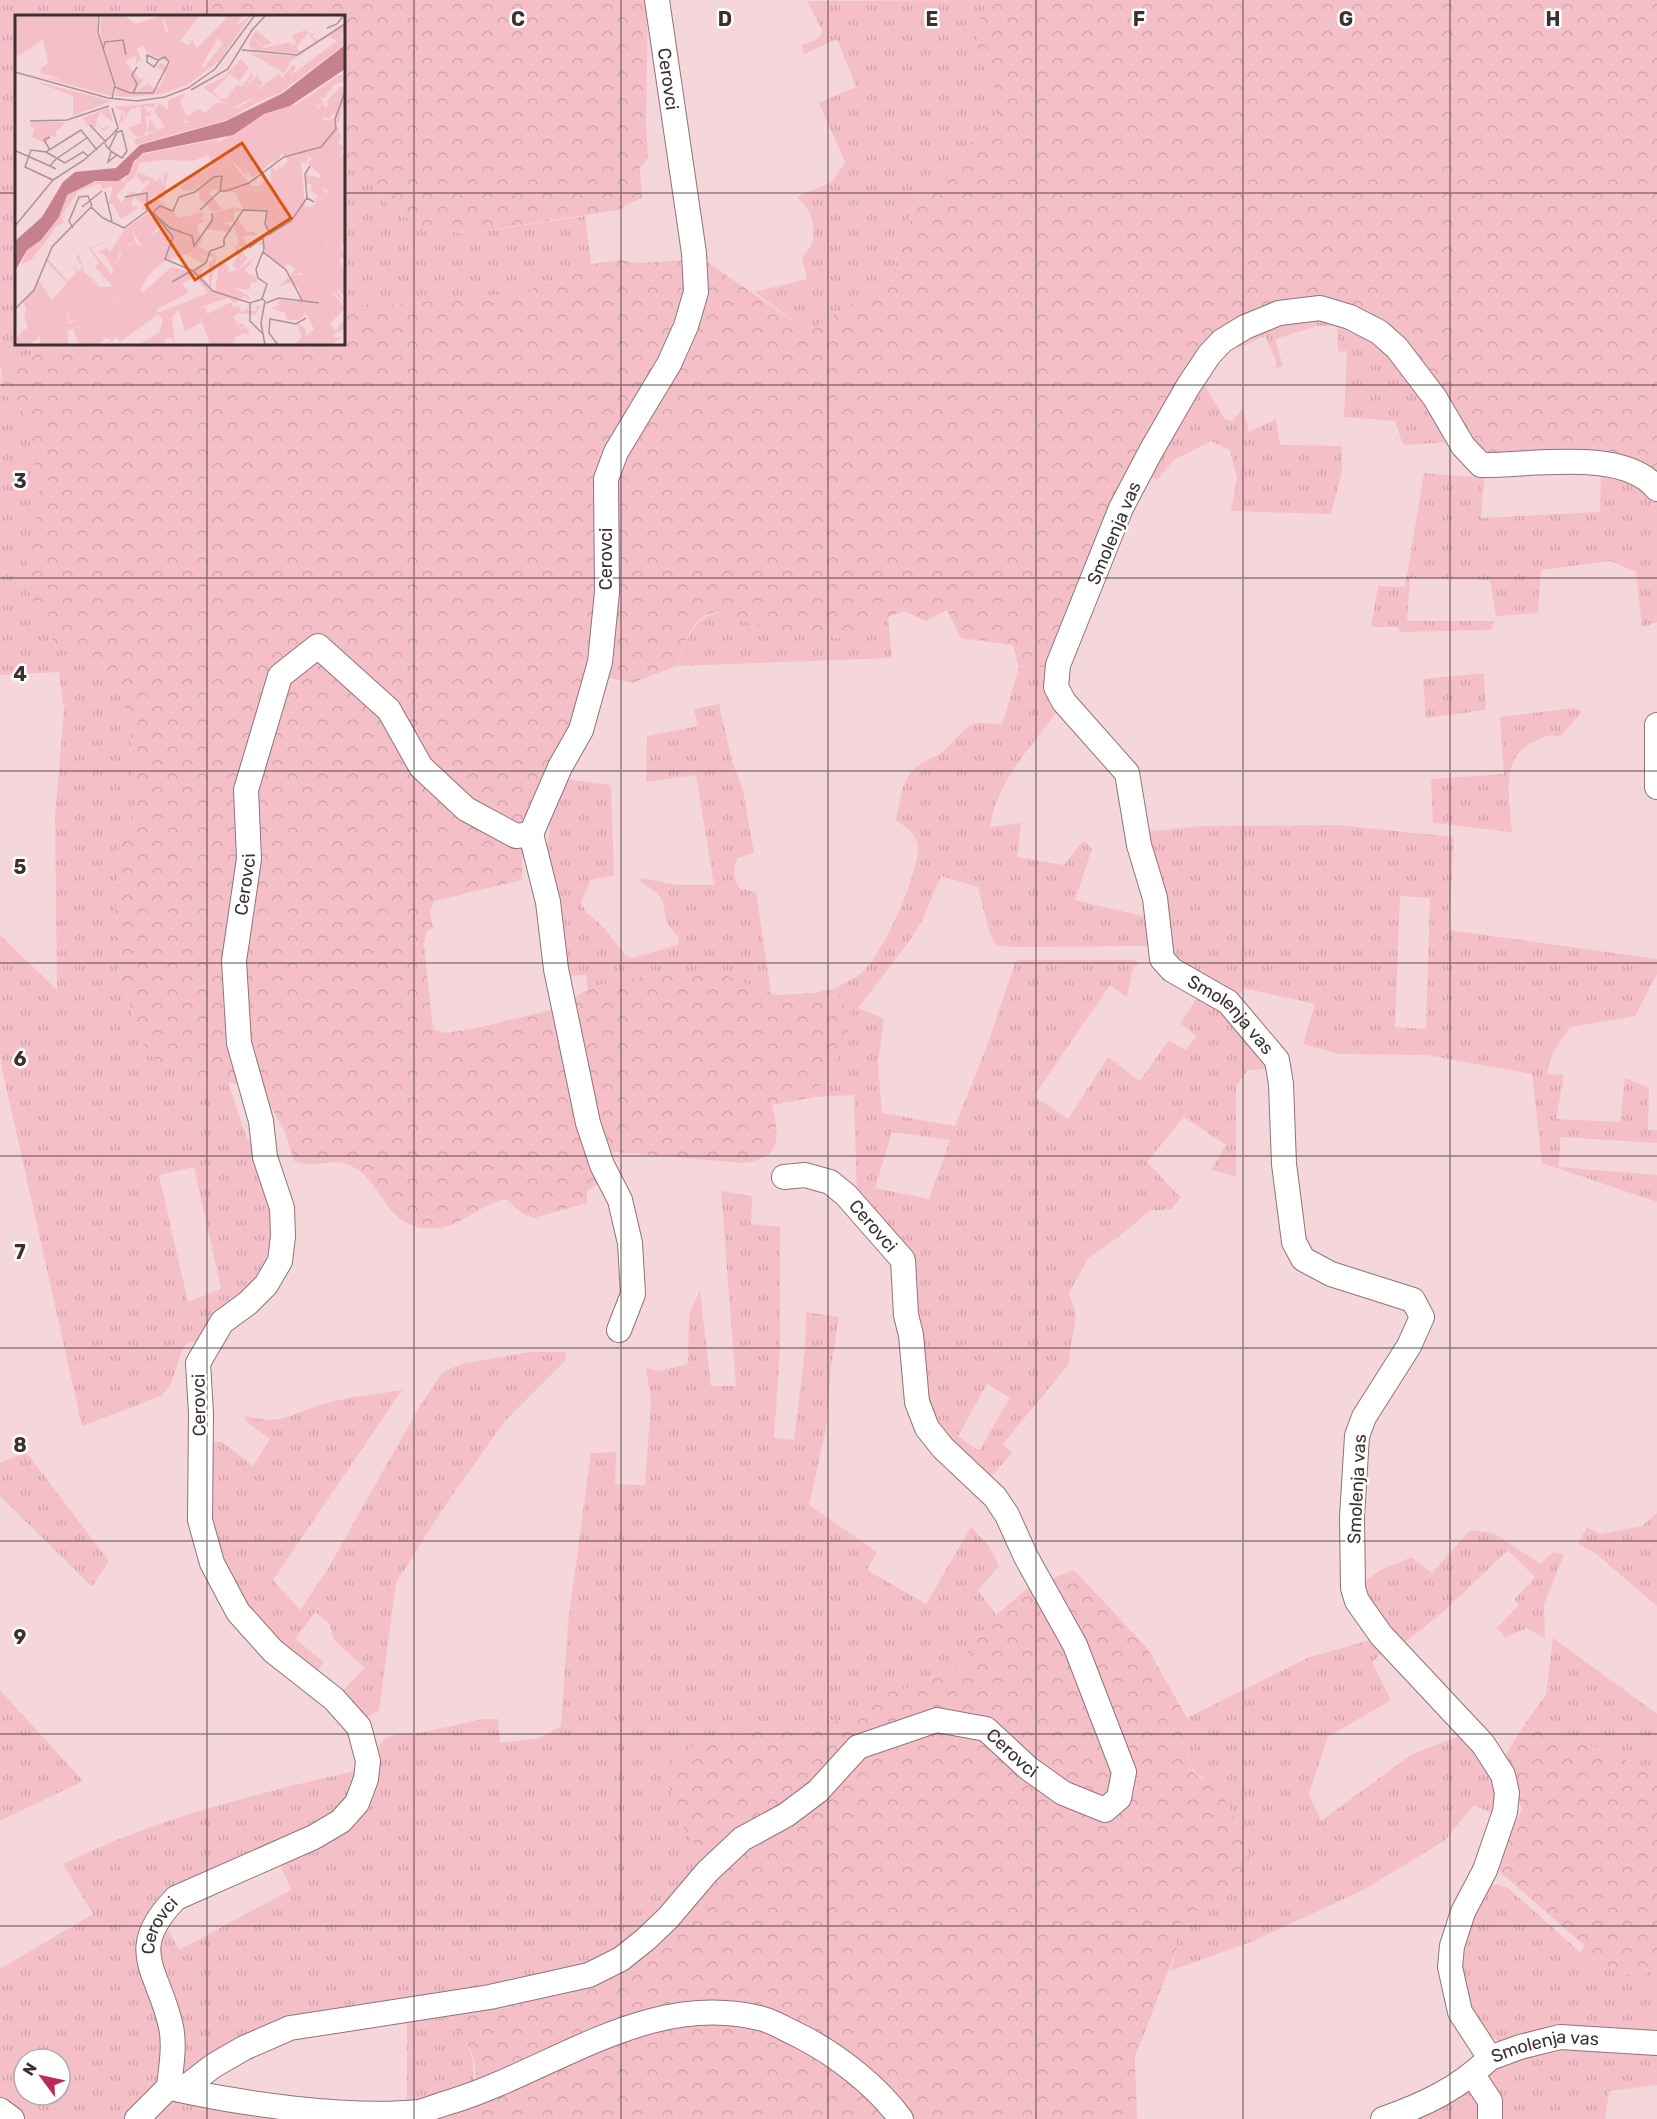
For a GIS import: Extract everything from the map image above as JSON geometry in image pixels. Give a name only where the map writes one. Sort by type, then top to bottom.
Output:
[{"type":"street","name":"Cerovci","points":[[657,0],[694,253],[696,292],[686,326],[669,364],[616,452],[606,479],[607,592],[600,662],[581,730],[560,767],[531,834],[516,836],[466,809],[421,767],[389,710],[318,646],[280,676],[246,790],[249,859],[234,961],[239,1043],[261,1121],[266,1157],[282,1208],[283,1236],[280,1261],[266,1285],[248,1303],[222,1322],[198,1363],[201,1413],[200,1520],[212,1563],[238,1612],[273,1651],[334,1699],[359,1727],[368,1761],[366,1779],[357,1803],[340,1821],[314,1837],[176,1898],[160,1915],[147,1939],[149,1963],[171,2028],[176,2089],[244,2048],[290,2028],[490,1997],[589,1975],[621,1959],[646,1939],[742,1839],[786,1815],[818,1791],[858,1747],[937,1720],[986,1729],[1028,1768],[1063,1793],[1105,1810],[1119,1798],[1124,1772],[1075,1645],[995,1497],[943,1448],[927,1428],[917,1402],[903,1260],[858,1212],[846,1195],[830,1182],[805,1176],[784,1177]]},
{"type":"street","name":"Smolenja vas","points":[[1657,489],[1632,471],[1608,463],[1481,465],[1463,446],[1435,398],[1397,348],[1379,332],[1350,317],[1320,308],[1279,313],[1222,341],[1189,385],[1121,508],[1058,665],[1056,687],[1064,702],[1127,772],[1139,845],[1155,898],[1162,959],[1172,970],[1228,1002],[1277,1060],[1281,1084],[1284,1164],[1294,1242],[1298,1251],[1303,1259],[1331,1274],[1413,1300],[1422,1317],[1409,1346],[1364,1417],[1357,1436],[1352,1517],[1353,1588],[1357,1601],[1381,1635],[1483,1744],[1503,1774],[1507,1793],[1505,1812],[1485,1870],[1463,1912],[1452,1946],[1450,1967],[1460,2012],[1490,2058],[1520,2047],[1560,2037],[1657,2043]]},
{"type":"street","points":[[1657,725],[1655,748],[1657,787]]},
{"type":"street","points":[[531,834],[548,902],[556,969],[585,1113],[602,1165],[620,1200],[630,1244],[633,1294],[619,1330]]},
{"type":"street","points":[[137,2119],[176,2089],[285,2110],[363,2115],[419,2112],[484,2091],[637,2024],[675,2013],[716,2012],[764,2019],[814,2044],[855,2072],[901,2119]]},
{"type":"street","points":[[1383,2119],[1412,2109],[1473,2075],[1490,2058]]},
{"type":"street","points":[[1473,2075],[1490,2101],[1490,2119]]},
{"type":"street","points":[[0,2110],[12,2119]]},
{"type":"green space","points":[[0,0],[203,0],[202,15],[15,15],[15,345],[78,345],[40,351],[2,365],[0,370]]},
{"type":"green space","points":[[203,0],[648,0],[646,122],[648,158],[640,168],[642,198],[617,210],[464,234],[422,225],[392,211],[361,167],[345,156],[345,15],[202,15]]},
{"type":"green space","points":[[989,0],[984,68],[998,93],[1001,108],[980,133],[927,186],[915,204],[896,263],[883,283],[813,328],[799,325],[755,292],[807,279],[802,257],[812,242],[813,225],[808,210],[797,197],[832,182],[845,162],[819,103],[856,87],[837,39],[804,54],[801,45],[815,41],[823,32],[807,1]]},
{"type":"green space","points":[[989,0],[1657,0],[1657,480],[1485,453],[1431,379],[1350,310],[1217,337],[1052,667],[1019,668],[1013,645],[961,638],[947,610],[926,621],[904,611],[873,623],[866,637],[806,635],[775,630],[716,612],[704,617],[693,628],[676,666],[632,683],[606,677],[615,474],[704,260],[799,325],[813,328],[883,283],[896,263],[915,204],[927,186],[980,133],[1001,108],[999,98],[978,52],[978,27]]},
{"type":"green space","points":[[345,156],[361,167],[392,211],[423,225],[464,234],[585,216],[591,264],[521,293],[345,309]]},
{"type":"green space","points":[[619,260],[638,263],[688,260],[688,294],[676,337],[625,422],[600,611],[580,708],[534,816],[522,860],[522,880],[434,901],[430,911],[433,928],[426,932],[424,945],[433,1029],[446,1033],[476,1028],[556,1009],[588,989],[615,981],[675,972],[727,976],[777,995],[814,993],[828,989],[838,996],[851,1016],[846,1038],[815,1097],[772,1105],[776,1126],[775,1144],[772,1151],[765,1156],[743,1163],[605,1151],[605,1179],[587,1191],[587,1203],[534,1218],[523,1214],[506,1199],[497,1201],[448,1226],[421,1228],[396,1216],[364,1174],[353,1167],[339,1162],[312,1164],[294,1161],[285,1132],[261,1089],[228,1082],[198,1087],[183,1072],[155,1060],[142,1042],[113,953],[119,849],[136,804],[129,717],[116,684],[103,668],[80,659],[55,643],[38,617],[29,590],[27,564],[34,538],[39,488],[25,414],[0,389],[2,365],[40,351],[78,345],[345,345],[345,309],[521,293],[591,264]]},
{"type":"green space","points":[[1328,315],[1395,353],[1453,442],[1403,445],[1395,421],[1344,417],[1347,351],[1338,352],[1337,326],[1317,326],[1275,339],[1283,366],[1276,368],[1276,360],[1265,336],[1239,348],[1234,339],[1260,326]]},
{"type":"green space","points":[[1201,379],[1225,419],[1232,421],[1243,408],[1249,432],[1276,419],[1280,445],[1342,446],[1342,472],[1331,514],[1231,511],[1237,478],[1230,450],[1211,441],[1174,460],[1158,479],[1151,478],[1146,471]]},
{"type":"green space","points":[[0,389],[25,414],[39,488],[34,538],[27,564],[29,590],[38,617],[55,643],[80,659],[103,668],[116,684],[129,717],[136,804],[119,849],[113,953],[142,1042],[155,1060],[183,1072],[199,1087],[228,1082],[246,1136],[263,1163],[277,1213],[268,1272],[204,1340],[191,1342],[183,1347],[171,1384],[161,1396],[82,1426],[0,1054],[0,935],[57,990],[55,817],[64,710],[59,672],[0,675]],"holes":[[[194,1167],[221,1289],[188,1302],[159,1175]]]},
{"type":"green space","points":[[1601,468],[1657,496],[1657,622],[1642,627],[1636,572],[1611,561],[1541,570],[1538,613],[1496,616],[1490,580],[1410,578],[1407,621],[1495,621],[1491,630],[1401,632],[1397,627],[1371,627],[1378,586],[1405,587],[1424,473],[1484,478],[1481,518],[1600,512]]},
{"type":"green space","points":[[723,612],[769,628],[839,638],[888,617],[892,658],[676,666],[687,639],[698,624],[704,618]]},
{"type":"green space","points":[[1052,667],[1058,710],[1007,780],[999,795],[990,827],[1021,823],[1017,857],[1064,865],[1083,841],[1092,848],[1075,900],[1147,917],[1149,946],[1014,947],[996,945],[989,931],[978,887],[941,876],[922,921],[858,1008],[884,1019],[878,1063],[882,1113],[955,1126],[987,1046],[1016,960],[1135,960],[1138,963],[1132,972],[1127,997],[1110,985],[1034,1096],[1068,1119],[1108,1057],[1140,1081],[1168,1041],[1186,1050],[1196,1036],[1180,1023],[1199,995],[1219,1009],[1273,1069],[1248,1070],[1236,1086],[1236,1176],[1211,1170],[1226,1145],[1184,1117],[1147,1162],[1181,1198],[1171,1209],[1149,1211],[1120,1236],[1088,1258],[1069,1293],[1076,1316],[1068,1365],[1003,1444],[1012,1453],[987,1481],[922,1406],[908,1261],[857,1200],[854,1095],[815,1097],[846,1038],[851,1016],[838,996],[828,989],[831,990],[860,974],[869,965],[888,934],[912,877],[918,848],[916,839],[896,820],[907,779],[915,768],[943,751],[969,726],[981,723],[1002,725],[1019,668]],"holes":[[[892,1132],[950,1140],[929,1199],[875,1188]],[[987,1384],[1010,1398],[979,1451],[958,1436]]]},
{"type":"green space","points":[[1484,673],[1486,710],[1426,718],[1423,679]]},
{"type":"green space","points":[[719,704],[732,761],[743,790],[754,853],[738,858],[734,869],[735,877],[739,888],[756,892],[771,993],[675,972],[615,981],[588,989],[586,975],[566,976],[545,870],[550,823],[566,779],[611,785],[614,875],[591,880],[581,902],[585,911],[604,928],[626,956],[632,958],[678,945],[679,938],[667,924],[663,901],[657,893],[641,882],[641,878],[678,885],[714,885],[696,775],[646,782],[647,736],[698,726],[694,709]]},
{"type":"green space","points":[[1575,708],[1582,712],[1560,737],[1551,736],[1540,739],[1525,747],[1516,756],[1509,779],[1512,832],[1433,823],[1431,779],[1504,774],[1500,717]]},
{"type":"green space","points":[[1338,825],[1454,837],[1449,930],[1657,959],[1657,974],[1635,1016],[1570,1027],[1552,1054],[1547,1074],[1564,1075],[1556,1119],[1620,1122],[1625,1078],[1649,1088],[1648,1130],[1657,1130],[1657,1143],[1560,1137],[1559,1167],[1657,1175],[1657,1202],[1542,1163],[1532,1074],[1426,1055],[1340,1054],[1303,1044],[1315,1004],[1243,988],[1237,999],[1170,961],[1141,832],[1204,826]],"holes":[[[1400,896],[1430,898],[1426,1029],[1395,1027]]]},
{"type":"green space","points":[[721,1191],[752,1196],[751,1224],[780,1227],[780,1350],[774,1438],[794,1440],[805,1351],[806,1312],[839,1317],[831,1367],[826,1429],[809,1505],[877,1552],[867,1570],[926,1604],[971,1527],[989,1546],[999,1566],[978,1590],[996,1615],[978,1636],[957,1668],[906,1689],[895,1689],[854,1719],[757,1727],[729,1736],[706,1862],[692,1883],[600,1965],[292,2022],[183,2075],[155,1948],[164,1921],[179,1950],[291,1890],[281,1866],[272,1860],[302,1846],[376,1766],[378,1747],[386,1738],[397,1734],[419,1733],[483,1719],[498,1719],[500,1743],[540,1738],[561,1726],[568,1623],[591,1453],[616,1452],[615,1484],[645,1485],[651,1401],[646,1368],[659,1371],[688,1364],[689,1315],[700,1290],[711,1386],[736,1386]]},
{"type":"green space","points":[[530,1352],[565,1352],[566,1360],[504,1422],[442,1510],[396,1583],[379,1711],[363,1718],[339,1694],[365,1668],[334,1640],[330,1624],[315,1612],[295,1639],[324,1662],[316,1674],[287,1653],[248,1611],[209,1534],[209,1441],[222,1442],[253,1466],[270,1439],[247,1422],[245,1416],[268,1420],[284,1418],[330,1402],[402,1390],[273,1580],[300,1610],[326,1572],[418,1409],[442,1373],[461,1364]]},
{"type":"green space","points":[[26,1452],[109,1561],[92,1587],[0,1496],[0,1463]]},
{"type":"green space","points":[[1657,1513],[1657,1606],[1594,1552],[1578,1544],[1587,1527],[1600,1534],[1642,1526]]},
{"type":"green space","points":[[1470,1530],[1494,1533],[1540,1564],[1553,1552],[1564,1554],[1544,1605],[1545,1638],[1526,1628],[1505,1638],[1497,1628],[1519,1605],[1514,1600],[1535,1577],[1508,1550],[1444,1611],[1398,1648],[1359,1586],[1380,1570],[1412,1557],[1432,1573]]},
{"type":"green space","points":[[1074,1570],[1148,1649],[1187,1718],[1187,1756],[1193,1772],[1222,1794],[1244,1838],[1255,1878],[1201,1907],[1177,1925],[1177,1948],[1135,2057],[1137,2119],[468,2119],[461,2107],[474,2087],[475,2064],[460,2034],[437,2010],[602,1979],[706,1862],[678,1815],[670,1791],[668,1762],[684,1749],[757,1727],[854,1719],[872,1694],[881,1688],[906,1689],[957,1668],[978,1636],[996,1615],[1027,1589]]},
{"type":"green space","points":[[1553,1638],[1657,1714],[1657,1777],[1624,1759],[1527,1721],[1546,1695]]},
{"type":"green space","points":[[1374,1639],[1385,1651],[1372,1662],[1391,1700],[1328,1737],[1309,1794],[1321,1821],[1412,1754],[1465,1734],[1494,1772],[1496,1815],[1474,1805],[1444,1841],[1365,1889],[1251,1942],[1170,1971],[1177,1948],[1177,1925],[1201,1907],[1255,1877],[1244,1838],[1203,1778],[1192,1767],[1187,1751],[1187,1718],[1310,1657]]},
{"type":"green space","points":[[0,1690],[83,1781],[0,1821]]},
{"type":"green space","points":[[1527,1721],[1624,1759],[1657,1777],[1657,1969],[1634,1978],[1584,1959],[1580,1952],[1585,1946],[1492,1865],[1522,1810],[1515,1786],[1501,1762]]},
{"type":"green space","points":[[363,1769],[342,1813],[154,1913],[163,2079],[127,2119],[26,2119],[0,2100],[0,1969],[93,1914],[63,1864],[136,1833],[248,1797]]},
{"type":"green space","points":[[1487,1883],[1507,1887],[1580,1952],[1584,1959],[1634,1978],[1657,1969],[1657,2039],[1510,2045],[1495,2039],[1483,2029],[1473,2017],[1466,2002],[1461,1986],[1459,1953],[1466,1924]]},
{"type":"green space","points":[[437,2010],[455,2027],[466,2044],[473,2062],[474,2087],[407,2109],[407,2015]]},
{"type":"green space","points":[[1567,2044],[1657,2050],[1657,2085],[1609,2091],[1605,2119],[1493,2119],[1481,2079],[1506,2058]]},
{"type":"green space","points":[[1473,2084],[1487,2119],[1410,2119]]},
{"type":"green space","points":[[183,2098],[296,2119],[155,2119],[154,2113],[169,2102]]},
{"type":"green space","points":[[461,2107],[468,2119],[408,2119]]}]
